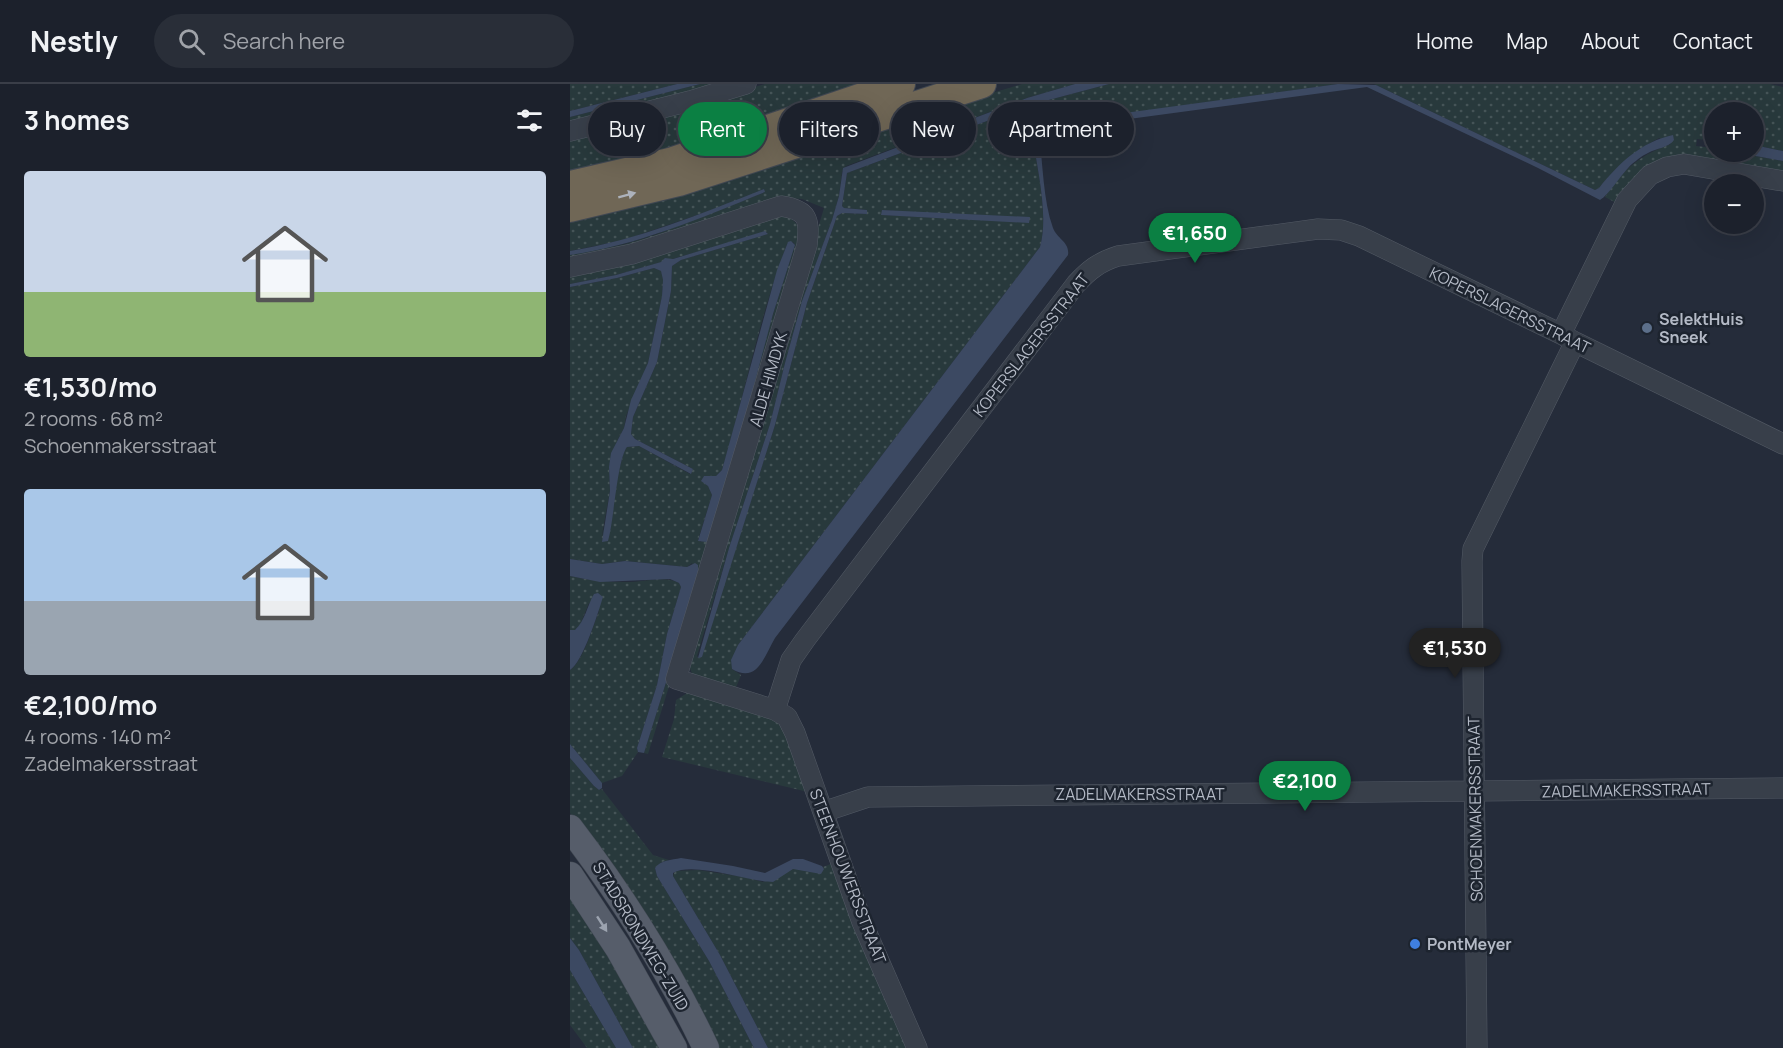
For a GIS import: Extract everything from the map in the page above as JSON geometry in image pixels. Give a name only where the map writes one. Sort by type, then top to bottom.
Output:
[{"type":"highway","points":[[570,185],[670,162],[901,84]]},
{"type":"highway","points":[[570,208],[679,182],[982,84]]},
{"type":"main road","name":"STADSRONDWEG-ZUID","points":[[570,828],[599,866],[639,926],[706,1048]]},
{"type":"main road","name":"STADSRONDWEG-ZUID","points":[[570,875],[618,948],[674,1048]]},
{"type":"street","points":[[570,131],[690,101],[746,84]]},
{"type":"street","name":"SCHOENMAKERSSTRAAT","points":[[1477,1048],[1473,549],[1627,200],[1650,175],[1668,167],[1683,164],[1783,181]]},
{"type":"street","name":"ALDE HIMDYK","points":[[570,267],[632,254],[781,206],[798,208],[806,217],[809,229],[807,245],[676,679],[775,710]]},
{"type":"street","name":"KOPERSLAGERSSTRAAT","points":[[775,710],[791,660],[805,640],[1076,284],[1101,261],[1118,256],[1307,230],[1341,230],[1359,236],[1783,444]]},
{"type":"street","name":"STEENHOUWERSSTRAAT","points":[[775,710],[787,717],[795,733],[862,922],[916,1048]]},
{"type":"street","name":"ZADELMAKERSSTRAAT","points":[[823,812],[868,797],[1783,788]]},
{"type":"shaded area","points":[[570,84],[677,84],[606,102],[588,102],[588,106],[570,111]]},
{"type":"shaded area","points":[[700,84],[729,84],[661,102],[629,102]]},
{"type":"shaded area","points":[[765,84],[869,84],[816,102],[779,102],[779,115],[767,119],[767,102],[704,102]]},
{"type":"shaded area","points":[[1022,84],[1075,84],[1016,102],[988,102],[988,113],[976,117],[976,102],[961,102]]},
{"type":"shaded area","points":[[1109,84],[1338,84],[1134,112],[1134,102],[1041,102]]},
{"type":"shaded area","points":[[1374,84],[1770,84],[1783,87],[1783,151],[1764,147],[1764,102],[1704,102],[1704,140],[1697,139],[1696,146],[1704,147],[1704,161],[1684,158],[1618,204],[1605,197],[1633,164],[1650,153],[1671,144],[1659,138],[1626,160],[1595,190]]},
{"type":"shaded area","points":[[678,109],[678,149],[666,152],[666,112]]},
{"type":"shaded area","points":[[588,112],[588,121],[570,126],[570,117]]},
{"type":"shaded area","points":[[988,121],[988,156],[1036,156],[1043,206],[1040,247],[738,645],[732,669],[741,675],[735,690],[693,676],[688,663],[824,208],[802,199],[788,198],[570,262],[570,255],[625,244],[657,234],[765,192],[624,240],[570,251],[570,217],[779,156],[873,156],[846,166],[842,172],[839,196],[832,220],[802,301],[770,424],[729,548],[698,658],[701,657],[775,425],[807,303],[837,216],[842,213],[867,214],[867,210],[842,206],[847,173],[893,156],[976,156],[976,125]],"holes":[[[882,210],[1029,222],[882,215]]]},
{"type":"shaded area","points":[[891,123],[891,149],[879,154],[879,126]]},
{"type":"shaded area","points":[[588,132],[588,156],[649,156],[570,175],[570,137]]},
{"type":"shaded area","points":[[1764,158],[1783,161],[1783,174],[1709,162],[1764,162]]},
{"type":"shaded area","points":[[778,213],[793,221],[802,235],[741,455],[648,754],[644,753],[698,580],[692,563],[687,567],[625,561],[602,564],[570,559],[570,287],[654,268],[661,271],[663,280],[662,296],[648,363],[626,416],[624,428],[609,467],[610,491],[601,540],[624,451],[627,447],[639,446],[690,474],[693,469],[635,439],[631,434],[633,417],[657,362],[671,291],[672,266],[681,260],[767,234],[767,232],[616,275],[570,284],[570,273]],"holes":[[[788,242],[793,242],[795,245],[701,542],[698,540],[712,495],[708,486],[702,481],[704,476],[716,476],[722,470],[769,298]]]},
{"type":"shaded area","points":[[570,576],[620,582],[667,579],[679,583],[681,587],[667,634],[657,685],[637,748],[638,752],[622,776],[602,783],[570,744],[570,670],[583,652],[599,611],[589,603],[580,625],[575,630],[570,630]]},
{"type":"shaded area","points":[[687,693],[709,697],[752,711],[783,727],[808,792],[662,757],[674,719],[676,700]]},
{"type":"shaded area","points":[[570,758],[594,786],[599,790],[602,789],[653,855],[669,860],[655,868],[657,876],[709,961],[754,1048],[716,1048],[623,883],[570,813]]},
{"type":"shaded area","points":[[833,863],[910,1048],[768,1048],[720,955],[673,876],[675,871],[698,870],[763,882],[793,869],[824,869],[823,867]]},
{"type":"shaded area","points":[[570,891],[666,1048],[633,1048],[579,950],[570,938]]},
{"type":"shaded area","points":[[570,970],[616,1048],[587,1048],[570,1025]]},
{"type":"water","points":[[677,84],[700,84],[629,102],[606,102]]},
{"type":"water","points":[[1075,84],[1109,84],[1041,102],[1016,102]]},
{"type":"water","points":[[1338,84],[1376,85],[1595,190],[1614,170],[1641,148],[1673,135],[1674,140],[1644,155],[1632,164],[1600,200],[1367,87],[1134,118],[1134,112]]},
{"type":"water","points":[[588,106],[588,112],[570,117],[570,111]]},
{"type":"water","points":[[988,113],[988,121],[976,125],[976,117]]},
{"type":"water","points":[[1764,147],[1783,151],[1783,161],[1764,158]]},
{"type":"water","points":[[891,150],[893,156],[847,173],[842,206],[867,210],[867,214],[842,213],[837,216],[807,303],[775,425],[702,657],[698,658],[729,548],[770,424],[802,301],[832,220],[839,196],[843,168]]},
{"type":"water","points":[[1036,156],[1041,156],[1047,206],[1053,228],[1067,247],[1068,255],[775,638],[759,666],[748,673],[732,669],[731,660],[738,645],[1040,247],[1043,206]]},
{"type":"water","points":[[764,189],[765,192],[669,230],[620,245],[570,255],[570,251],[644,233]]},
{"type":"water","points":[[882,210],[1030,217],[1029,223],[881,215]]},
{"type":"water","points":[[765,231],[768,234],[681,260],[672,266],[671,291],[657,362],[633,417],[631,434],[635,439],[693,469],[691,474],[639,446],[627,447],[618,477],[608,541],[602,542],[610,491],[611,453],[624,428],[631,400],[648,363],[662,296],[663,280],[661,271],[654,268],[570,287],[570,284],[616,275],[661,262],[665,258],[673,259]]},
{"type":"water","points":[[791,241],[795,245],[773,314],[738,445],[707,542],[698,541],[712,495],[708,486],[701,481],[704,476],[716,476],[722,470],[777,270],[788,242]]},
{"type":"water","points":[[570,559],[602,564],[625,561],[687,567],[695,563],[698,565],[698,580],[644,753],[638,752],[637,748],[657,685],[667,634],[681,587],[679,583],[670,579],[600,582],[570,576]]},
{"type":"water","points":[[598,593],[603,597],[594,625],[585,648],[570,670],[570,630],[575,630],[584,618],[594,594]]},
{"type":"water","points":[[570,744],[602,783],[602,788],[599,790],[594,786],[570,758]]},
{"type":"water","points":[[681,858],[765,873],[793,859],[803,859],[822,866],[824,869],[821,874],[793,869],[773,882],[694,869],[673,873],[720,955],[768,1048],[754,1048],[709,961],[657,876],[655,868],[657,865]]},
{"type":"water","points":[[570,938],[579,950],[633,1048],[616,1048],[570,970]]},
{"type":"place","name":"SelektHuis Sneek","points":[[1647,328]]},
{"type":"place","name":"PontMeyer","points":[[1415,944]]}]
